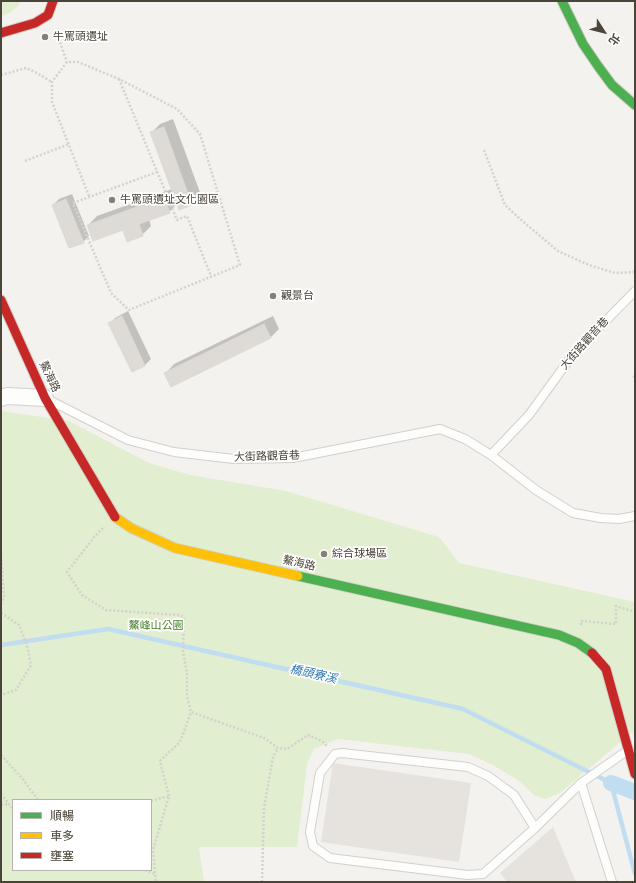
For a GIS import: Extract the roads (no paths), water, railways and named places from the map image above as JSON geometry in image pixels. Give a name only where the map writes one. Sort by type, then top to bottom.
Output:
[{"type":"street","points":[[1,33],[35,23],[48,15],[53,1]]},
{"type":"street","points":[[568,3],[583,44],[612,85],[626,99],[635,105]]},
{"type":"street","name":"鰲海路","points":[[1,300],[45,398],[114,516],[131,528],[175,548],[559,635],[578,643],[595,656],[606,669],[635,774]]},
{"type":"street","points":[[1,398],[7,396],[45,398]]},
{"type":"lane","name":"大街路觀音巷","points":[[492,455],[529,415],[574,353],[635,291]]},
{"type":"lane","name":"大街路觀音巷","points":[[45,398],[128,440],[174,452],[234,459],[293,458],[440,429],[465,438],[492,455],[536,490],[573,513],[601,518],[620,519],[635,516]]},
{"type":"lane","points":[[535,828],[514,794],[488,776],[468,767],[342,753],[334,754],[320,773],[310,832],[313,846],[330,858],[468,875],[483,874],[535,828],[581,783],[628,750]]},
{"type":"lane","points":[[581,783],[612,882]]},
{"type":"waterway","name":"橋頭寮溪","points":[[1,645],[108,629],[463,709],[611,783],[635,874]]},
{"type":"waterway","points":[[611,783],[635,792]]},
{"type":"place","name":"牛罵頭遺址","points":[[45,37]]},
{"type":"place","name":"牛罵頭遺址文化園區","points":[[112,200]]},
{"type":"place","name":"觀景台","points":[[273,296]]},
{"type":"place","name":"綜合球場區","points":[[324,554]]},
{"type":"park label","name":"鰲峰山公園","points":[[156,626]]}]
